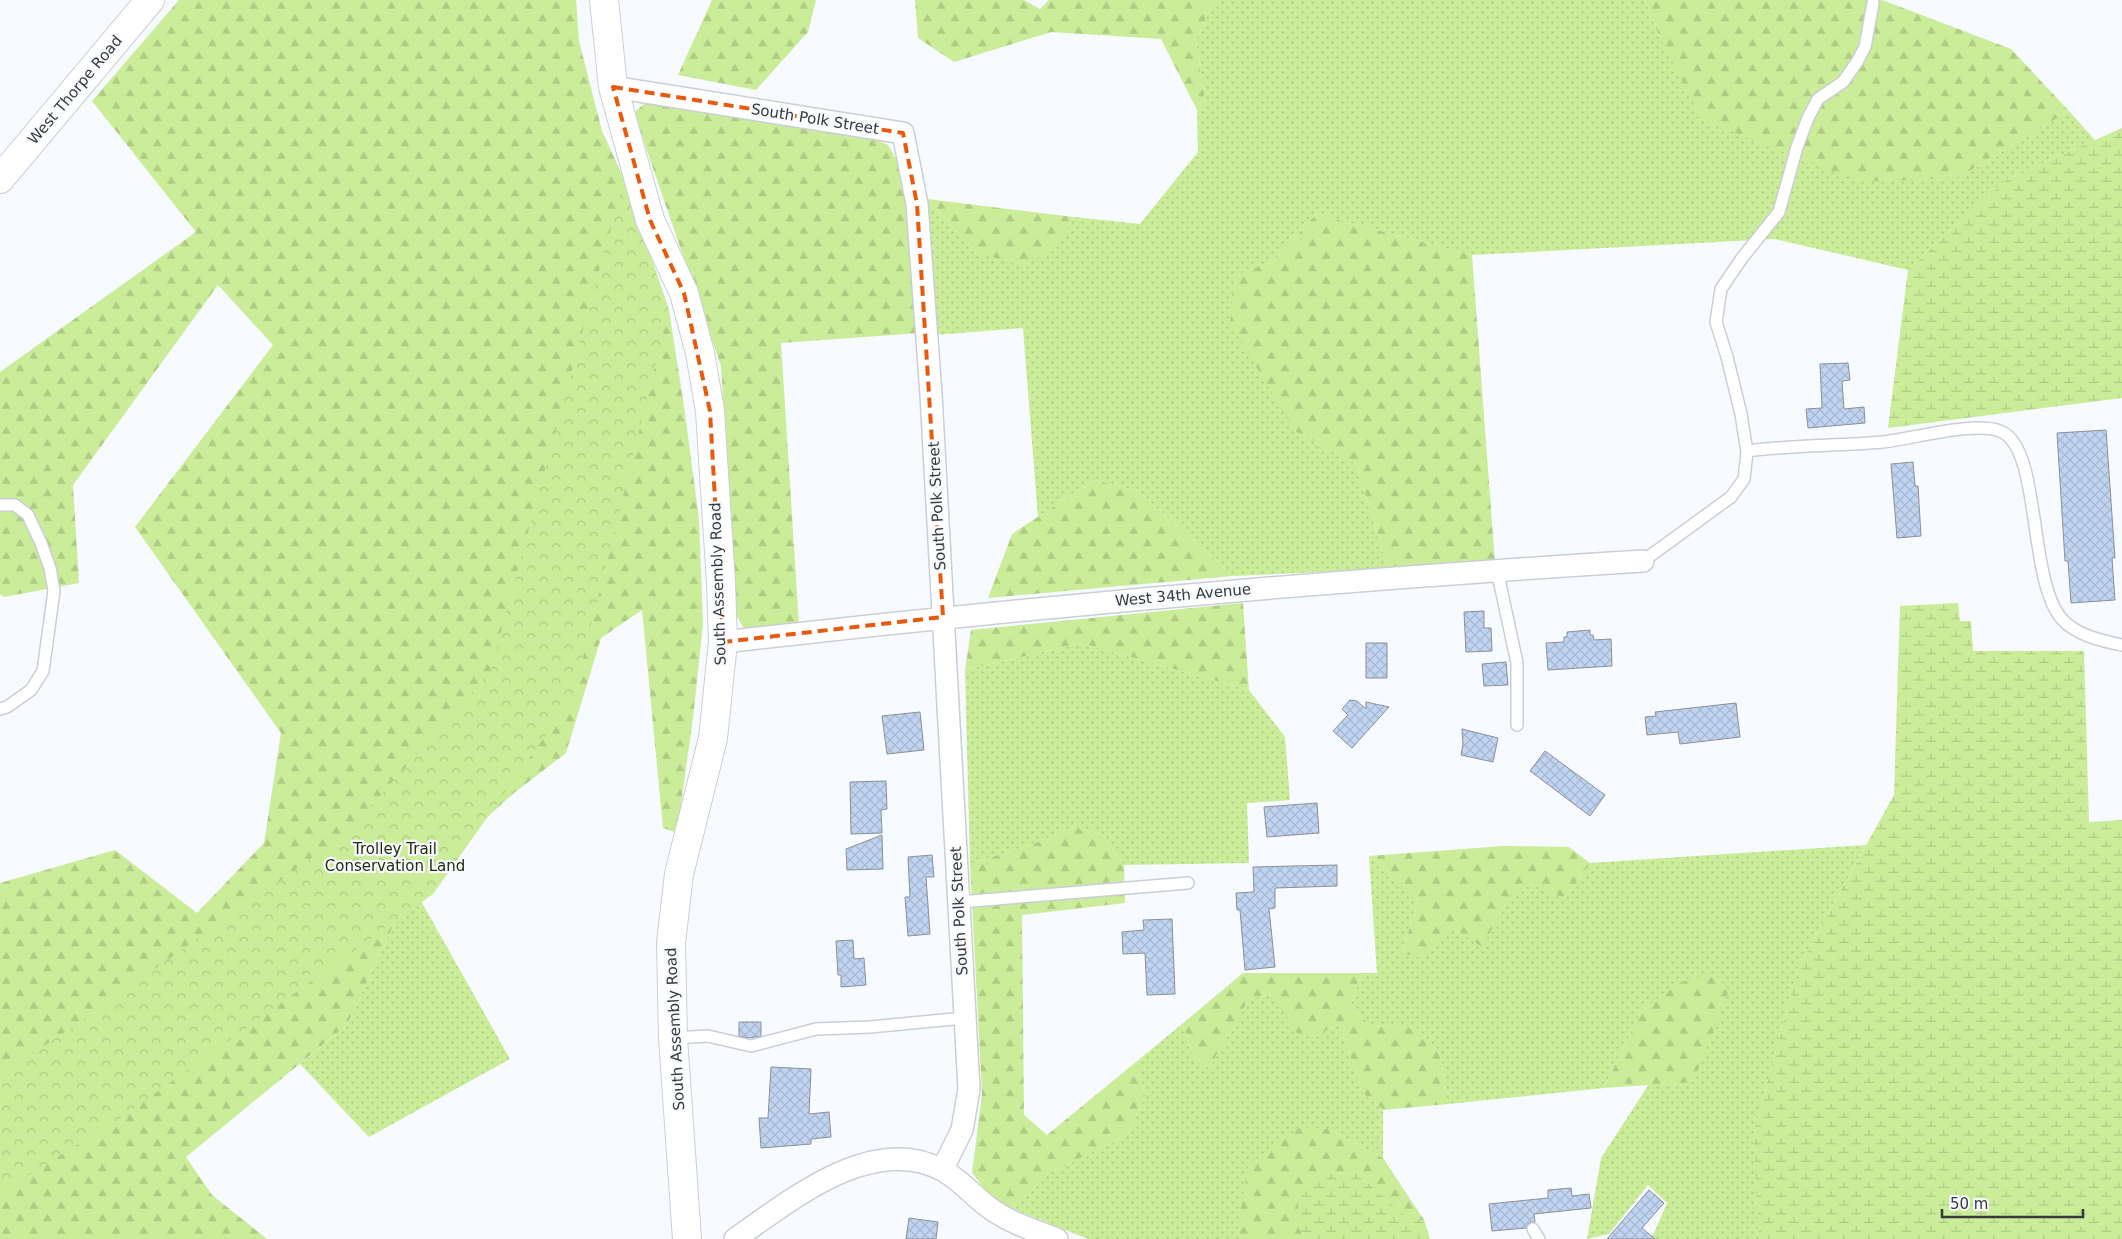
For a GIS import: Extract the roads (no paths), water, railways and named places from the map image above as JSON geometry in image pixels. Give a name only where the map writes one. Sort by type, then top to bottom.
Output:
[{"type":"street","name":"West Thorpe Road","points":[[0,179],[150,0]]},
{"type":"street","name":"South Assembly Road","points":[[604,0],[613,87],[650,220],[684,294],[700,353],[710,411],[723,642],[713,738],[679,874],[671,943],[673,1038],[687,1239]]},
{"type":"street","name":"South Polk Street","points":[[613,87],[903,133],[917,204],[931,394],[969,1089],[962,1130],[942,1170]]},
{"type":"street","name":"West 34th Avenue","points":[[723,642],[943,616],[1285,586],[1644,561]]},
{"type":"street","points":[[735,1239],[806,1189],[834,1174],[887,1160],[915,1160],[942,1170],[964,1184],[991,1209],[1029,1229],[1057,1239]]},
{"type":"lane","points":[[1644,561],[1732,497],[1744,479],[1747,451],[1742,414],[1716,322],[1721,289],[1742,258],[1779,212],[1797,147],[1808,118],[1818,99],[1843,82],[1857,62],[1865,46],[1871,1]]},
{"type":"lane","points":[[1747,451],[1789,446],[1884,442],[1983,427],[2003,432],[2012,438],[2019,449],[2026,472],[2037,552],[2051,603],[2062,619],[2075,629],[2096,639],[2122,645]]},
{"type":"lane","points":[[0,505],[16,505],[28,515],[47,560],[54,591],[43,671],[31,690],[0,709]]},
{"type":"lane","points":[[1497,570],[1517,663],[1517,725]]},
{"type":"lane","points":[[960,902],[1188,882]]},
{"type":"lane","points":[[673,1038],[708,1036],[751,1046],[816,1029],[870,1027],[964,1018]]},
{"type":"park label","name":"Trolley Trail Conservation Land","points":[[395,858]]}]
